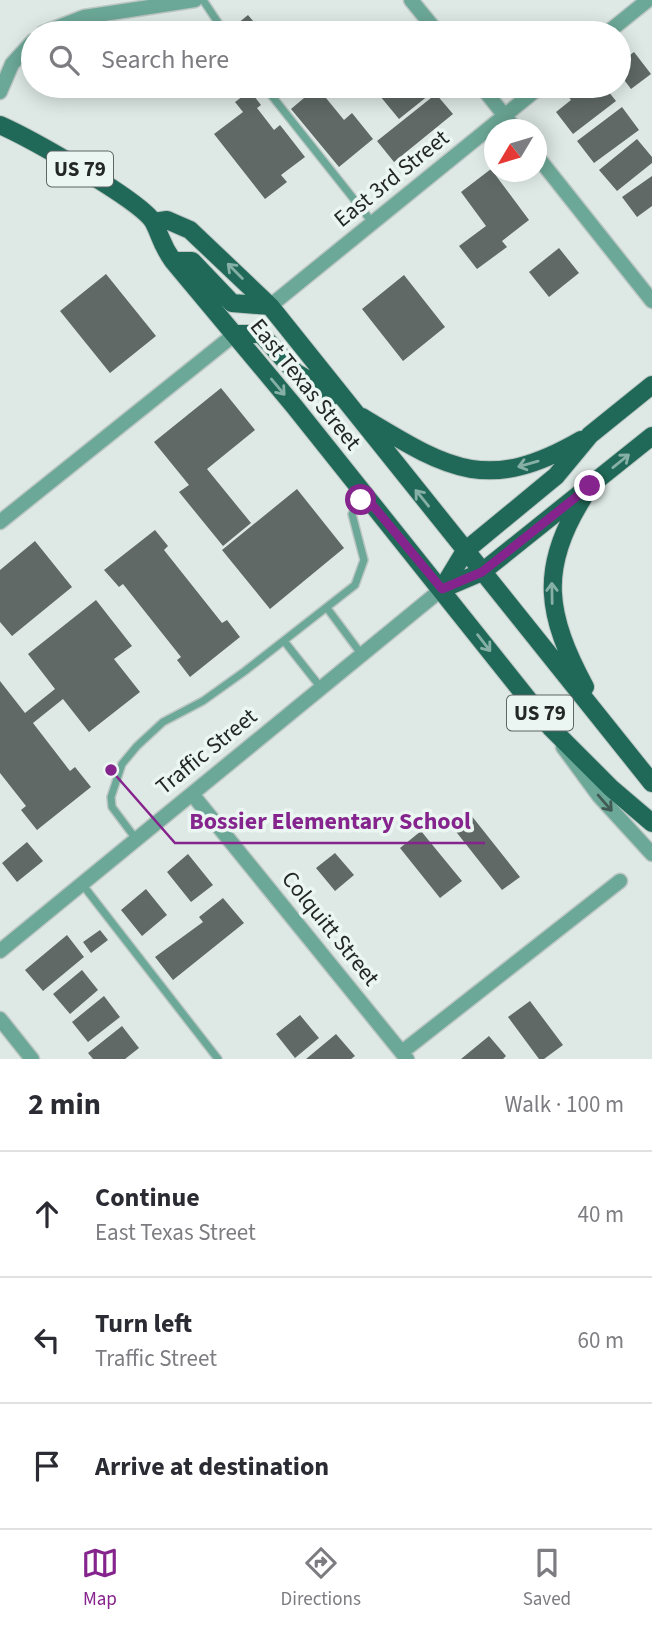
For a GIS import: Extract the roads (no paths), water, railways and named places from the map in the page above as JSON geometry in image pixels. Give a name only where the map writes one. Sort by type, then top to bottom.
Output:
[{"type":"main road","name":"East Texas Street","points":[[0,125],[92,176],[153,222],[159,241],[173,261],[442,589],[551,728],[602,780],[652,823]]},
{"type":"main road","name":"East Texas Street","points":[[153,222],[167,220],[190,230],[270,306],[652,783]]},
{"type":"main road","points":[[173,261],[192,261],[232,303],[270,306]]},
{"type":"main road","points":[[235,334],[261,334],[295,372],[417,452],[475,470],[493,471],[535,462],[555,455],[590,435]]},
{"type":"main road","name":"Traffic Street","points":[[442,589],[465,551],[556,476],[590,435],[652,385]]},
{"type":"main road","name":"Traffic Street","points":[[442,589],[482,572],[652,436]]},
{"type":"main road","points":[[590,486],[562,536],[554,560],[551,597],[565,646],[604,723]]},
{"type":"street","points":[[73,21],[83,17],[195,0]]},
{"type":"street","points":[[411,0],[428,21]]},
{"type":"street","points":[[622,21],[648,0]]},
{"type":"street","points":[[0,92],[12,64],[21,54]]},
{"type":"street","points":[[491,98],[508,119]]},
{"type":"street","name":"East 3rd Street","points":[[270,306],[526,98]]},
{"type":"street","points":[[547,168],[652,301]]},
{"type":"street","points":[[0,522],[235,334]]},
{"type":"street","name":"Traffic Street","points":[[0,951],[364,656],[442,589]]},
{"type":"street","points":[[551,728],[578,771],[652,853]]},
{"type":"street","name":"Colquitt Street","points":[[192,794],[404,1055]]},
{"type":"street","points":[[404,1055],[620,881]]},
{"type":"street","points":[[0,1019],[32,1059]]},
{"type":"lane","points":[[203,0],[217,21]]},
{"type":"lane","points":[[274,98],[372,222]]},
{"type":"lane","points":[[136,839],[112,807],[111,797],[122,764],[143,739],[163,722],[203,701],[355,585],[364,560],[352,514],[365,496]]},
{"type":"lane","points":[[327,608],[364,656]]},
{"type":"lane","points":[[284,641],[322,690]]},
{"type":"lane","points":[[82,884],[218,1059]]},
{"type":"place","name":"Bossier Elementary School","points":[[111,770]]}]
